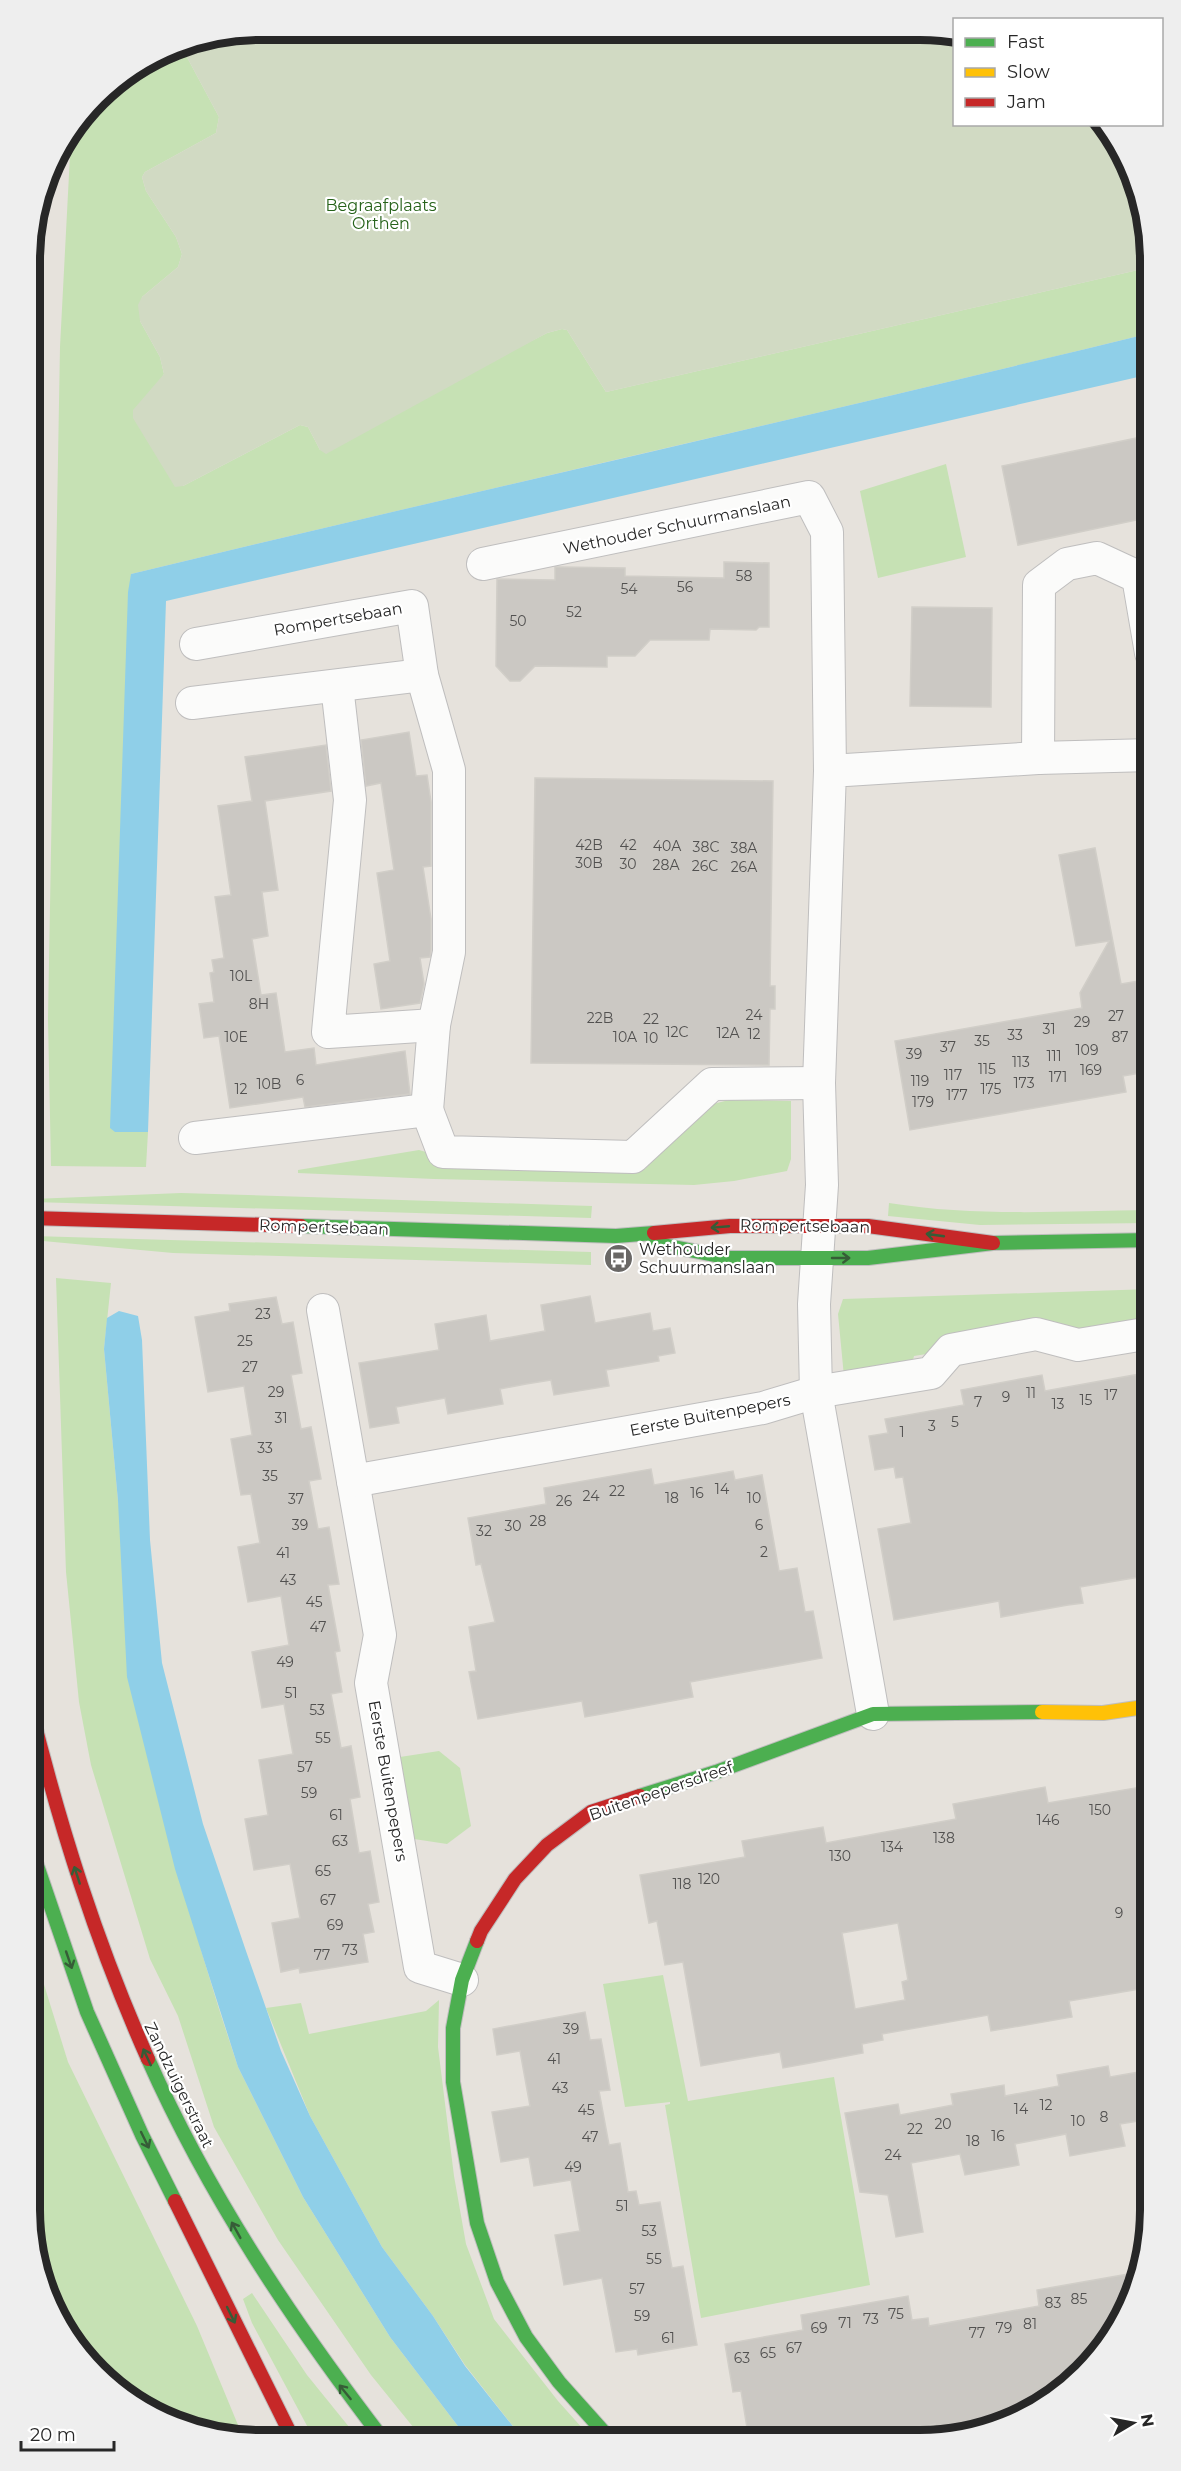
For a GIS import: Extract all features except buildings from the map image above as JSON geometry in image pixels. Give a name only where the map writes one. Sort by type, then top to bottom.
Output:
[{"type":"street","name":"Wethouder Schuurmanslaan","points":[[483,564],[809,497],[828,531],[830,771],[819,1083],[822,1185],[818,1241]]},
{"type":"street","points":[[1038,758],[1039,585],[1067,564],[1097,558],[1137,577],[1141,599]]},
{"type":"street","name":"Rompertsebaan","points":[[196,644],[412,606],[422,675],[449,770],[449,952],[434,1025],[426,1110],[443,1152],[633,1157],[712,1084],[819,1083]]},
{"type":"street","points":[[192,703],[422,675]]},
{"type":"street","points":[[337,686],[350,800],[328,1032],[434,1025]]},
{"type":"street","points":[[830,771],[1038,758],[1141,755]]},
{"type":"street","points":[[195,1138],[426,1110]]},
{"type":"street","name":"Rompertsebaan","points":[[40,1218],[616,1236],[730,1226],[818,1241],[868,1258],[993,1243],[1141,1240]]},
{"type":"street","name":"Rompertsebaan","points":[[616,1236],[730,1258],[818,1241],[868,1226],[993,1243]]},
{"type":"street","name":"Rompertsebaan","points":[[816,1392],[814,1304],[818,1241]]},
{"type":"street","name":"Eerste Buitenpepers","points":[[323,1310],[380,1635],[371,1683],[420,1967],[462,1980]]},
{"type":"street","points":[[873,1714],[816,1392],[931,1373],[951,1350],[1036,1334],[1078,1346],[1141,1335]]},
{"type":"street","name":"Eerste Buitenpepers","points":[[352,1481],[763,1408],[816,1392]]},
{"type":"street","name":"Buitenpepersdreef","points":[[602,2430],[559,2382],[526,2337],[497,2282],[477,2223],[453,2082],[453,2028],[462,1980],[481,1932],[515,1880],[547,1845],[591,1812],[716,1772],[873,1714],[1103,1713],[1141,1708]]},
{"type":"street","name":"Zandzuigerstraat","points":[[40,1751],[84,1897],[120,1998],[175,2119],[242,2241],[335,2380],[376,2430]]},
{"type":"street","points":[[40,1874],[87,2012],[142,2135],[289,2430]]},
{"type":"green space","name":"Begraafplaats Orthen","points":[[260,40],[921,40],[949,42],[953,43],[953,126],[1094,126],[1118,163],[1129,190],[1139,232],[1141,269],[606,392],[567,330],[562,329],[547,333],[326,454],[320,450],[308,427],[300,425],[183,486],[175,487],[133,418],[133,410],[164,374],[160,357],[140,321],[138,305],[142,297],[178,267],[182,254],[176,237],[146,191],[142,177],[145,172],[216,133],[219,117],[185,54],[232,42]]},
{"type":"green space","points":[[185,54],[219,117],[216,133],[145,172],[142,177],[146,191],[176,237],[182,254],[178,267],[142,297],[140,321],[160,357],[164,374],[161,379],[183,486],[300,425],[308,427],[320,450],[547,333],[562,329],[567,330],[606,392],[1141,269],[1141,335],[131,574],[115,1132],[148,1132],[146,1167],[51,1166],[48,1019],[60,347],[70,150],[95,115],[115,95],[150,70]]},
{"type":"green space","points":[[946,464],[966,557],[878,578],[860,491]]},
{"type":"green space","points":[[729,1100],[791,1101],[791,1159],[787,1171],[734,1181],[694,1185],[434,1179],[298,1173],[298,1170],[419,1150],[450,1167],[645,1169],[705,1106]]},
{"type":"green space","points":[[181,1193],[592,1206],[591,1218],[40,1202],[40,1199]]},
{"type":"green space","points":[[889,1203],[987,1212],[1141,1210],[1141,1223],[980,1225],[888,1216]]},
{"type":"green space","points":[[40,1236],[591,1252],[591,1265],[173,1253],[40,1241]]},
{"type":"green space","points":[[56,1278],[111,1283],[104,1349],[118,1501],[201,1950],[238,2067],[303,2197],[390,2337],[461,2430],[416,2430],[371,2375],[278,2240],[214,2127],[178,2016],[150,1959],[91,1765],[79,1702],[66,1572]]},
{"type":"green space","points":[[1141,1289],[1141,1328],[1063,1332],[914,1356],[909,1375],[845,1387],[838,1314],[843,1299]]},
{"type":"green space","points":[[439,1751],[460,1768],[471,1826],[447,1844],[414,1839],[400,1757]]},
{"type":"green space","points":[[40,1973],[68,2062],[197,2326],[240,2430],[204,2423],[176,2414],[150,2401],[127,2385],[95,2356],[78,2333],[57,2295],[42,2239],[40,2210]]},
{"type":"green space","points":[[663,1975],[688,2101],[834,2077],[870,2285],[701,2318],[665,2105],[670,2102],[625,2107],[603,1984]]},
{"type":"green space","points":[[439,2000],[438,2047],[454,2176],[466,2244],[494,2319],[558,2401],[584,2430],[516,2430],[465,2365],[433,2316],[382,2247],[310,2116],[266,2008],[301,2003],[309,2034],[426,2011]]},
{"type":"green space","points":[[252,2293],[307,2375],[352,2430],[309,2430],[252,2323],[243,2299]]},
{"type":"water","points":[[1141,335],[1141,376],[166,601],[148,1132],[115,1132],[110,1128],[128,592],[131,574]]},
{"type":"water","points":[[119,1311],[138,1316],[142,1340],[150,1540],[162,1663],[203,1824],[281,2051],[310,2116],[382,2247],[433,2316],[465,2366],[516,2430],[461,2430],[390,2337],[303,2197],[238,2067],[175,1869],[127,1677],[118,1501],[104,1349],[107,1318]]},
{"type":"traffic: fast","points":[[301,1226],[616,1236],[654,1233]]},
{"type":"traffic: fast","points":[[653,1243],[730,1258],[868,1258],[993,1243],[1141,1240]]},
{"type":"traffic: fast","points":[[640,1796],[716,1772],[873,1714],[1042,1712]]},
{"type":"traffic: fast","points":[[40,1874],[87,2012],[142,2135],[175,2201]]},
{"type":"traffic: fast","points":[[477,1941],[462,1980],[453,2028],[453,2082],[477,2223],[497,2282],[526,2337],[559,2382],[602,2430]]},
{"type":"traffic: fast","points":[[148,2059],[172,2110],[225,2208],[284,2302],[376,2430]]},
{"type":"traffic: slow","points":[[1042,1712],[1103,1713],[1141,1707]]},
{"type":"traffic: jam","points":[[40,1218],[301,1226]]},
{"type":"traffic: jam","points":[[654,1233],[730,1226],[868,1226],[993,1243]]},
{"type":"traffic: jam","points":[[40,1744],[67,1841],[96,1929],[148,2059]]},
{"type":"traffic: jam","points":[[477,1941],[481,1931],[515,1879],[547,1845],[591,1812],[640,1796]]},
{"type":"traffic: jam","points":[[175,2201],[289,2430]]},
{"type":"place","name":"Wethouder Schuurmanslaan","points":[[618,1258]]}]
